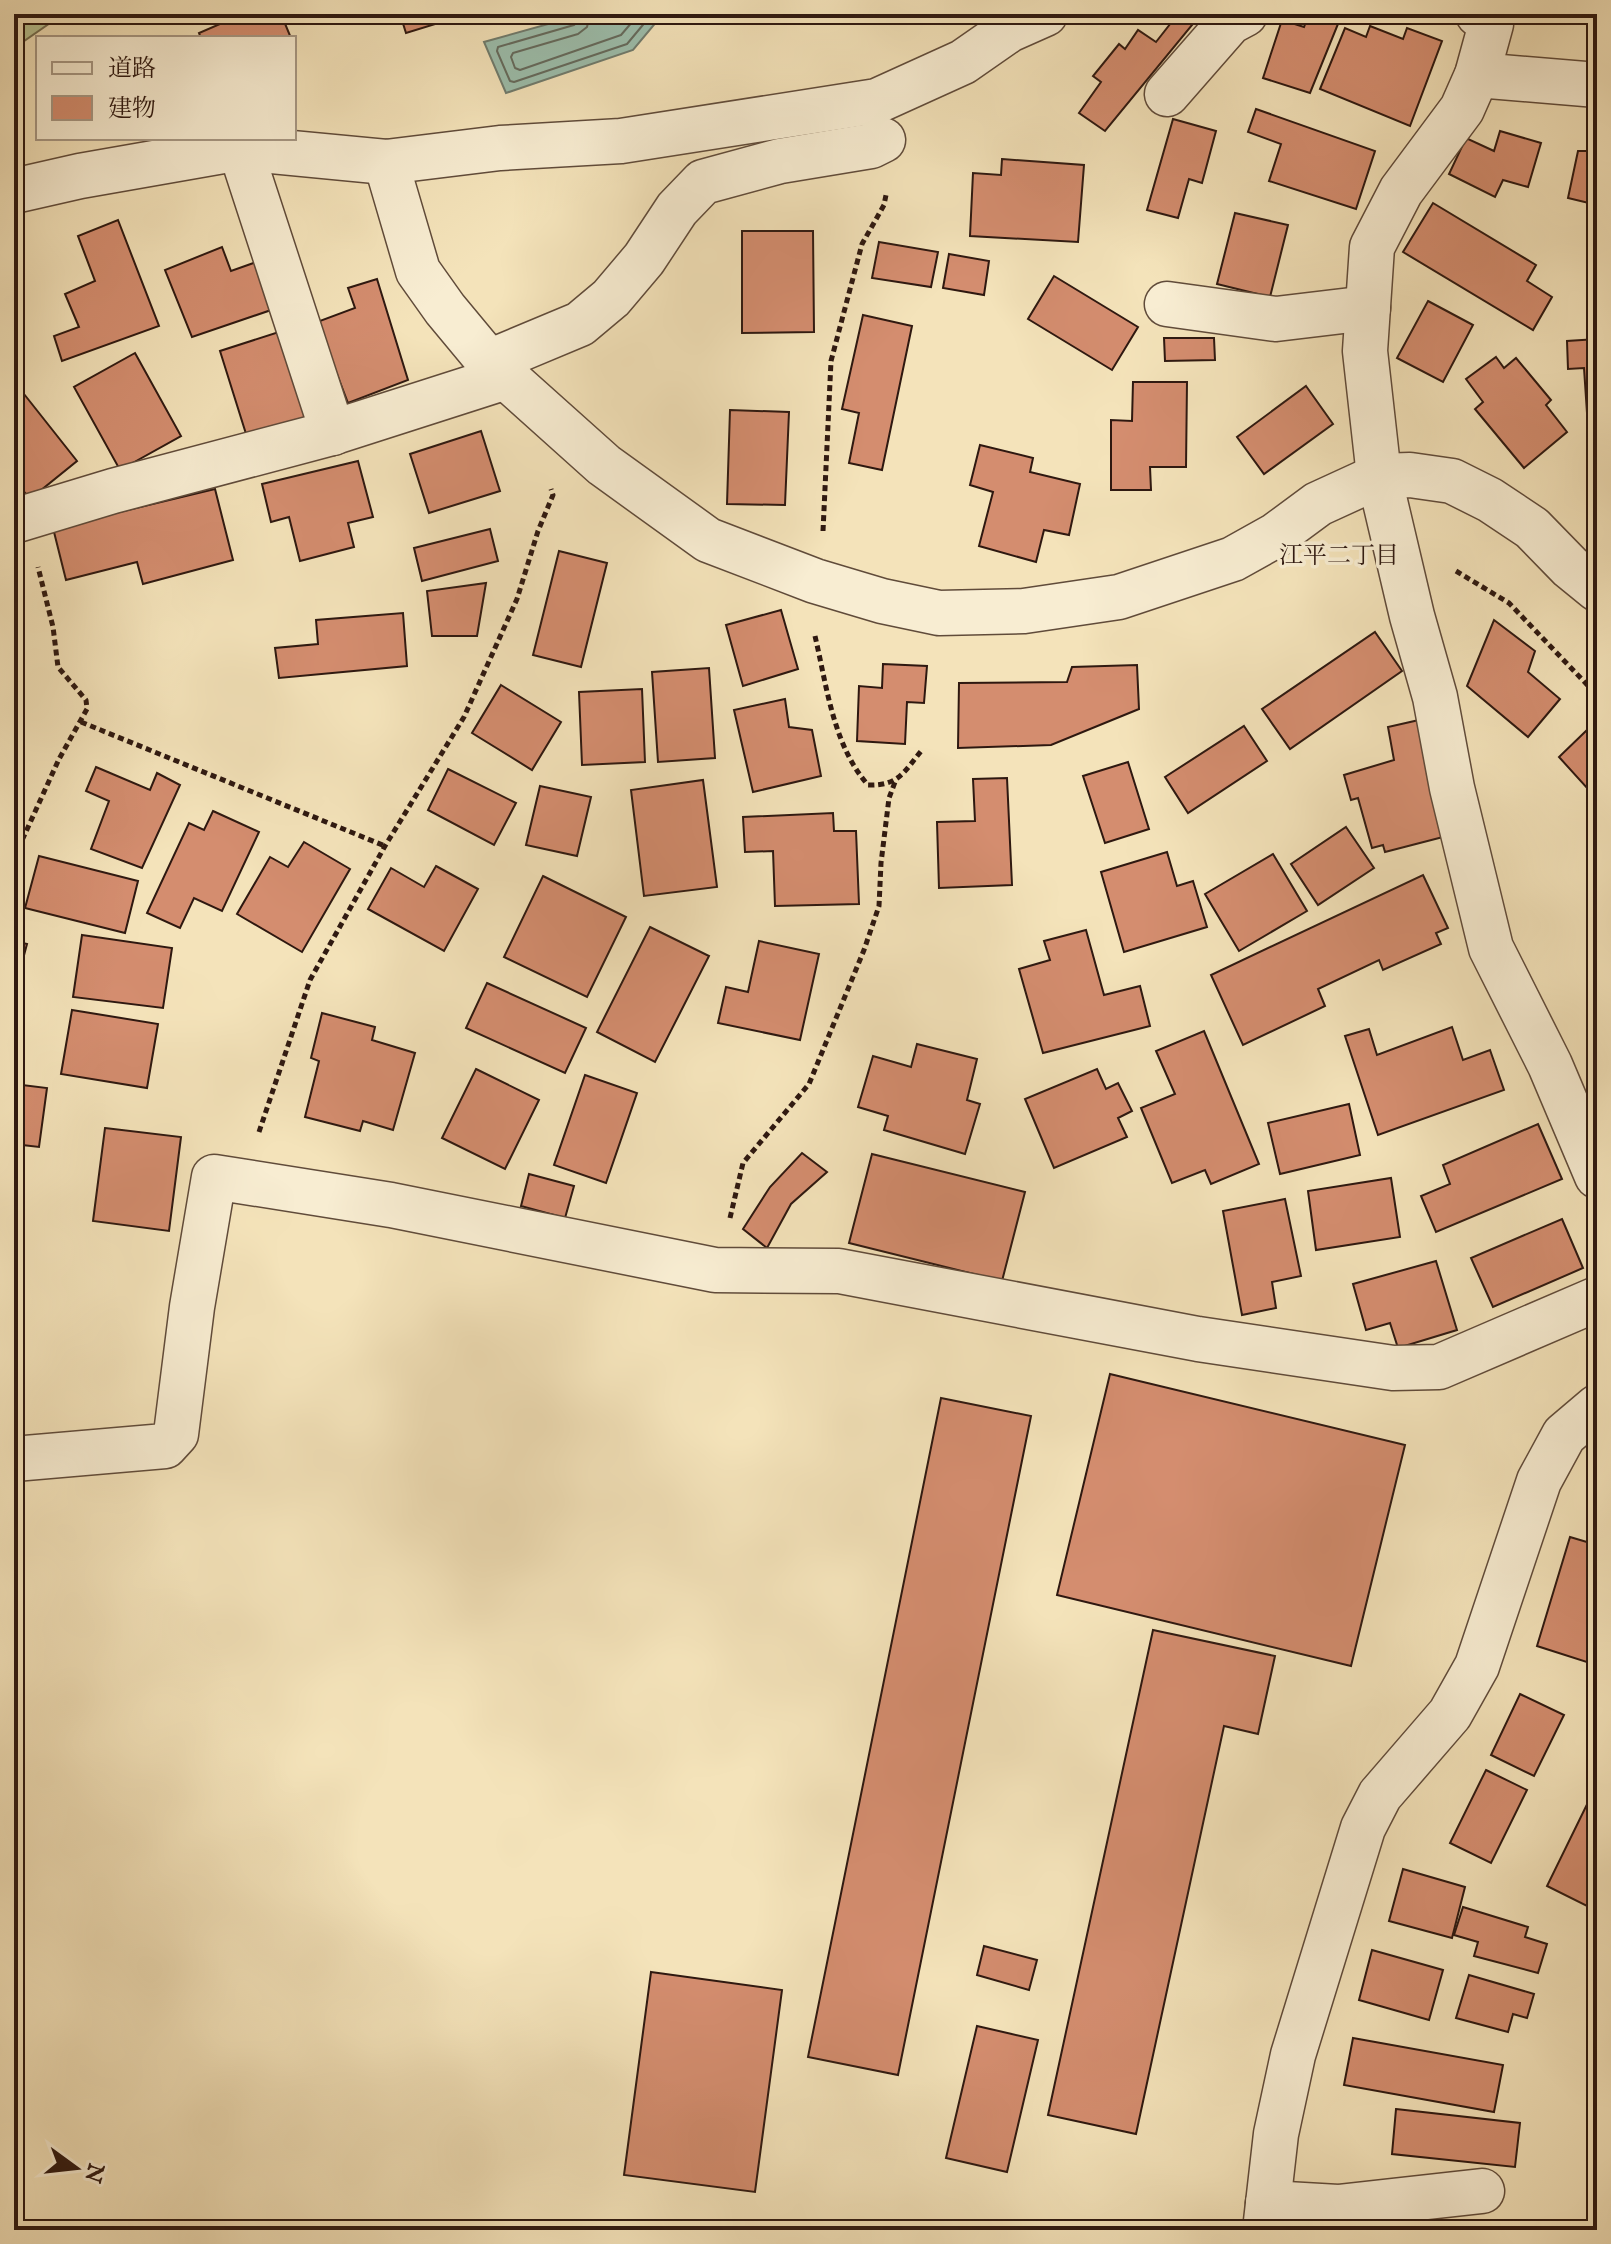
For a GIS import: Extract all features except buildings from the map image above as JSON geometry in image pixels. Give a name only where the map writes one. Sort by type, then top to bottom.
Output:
[{"type":"street","points":[[14,191],[240,148],[386,162],[500,148],[621,141],[877,101],[963,62],[1009,30],[1045,14]]},
{"type":"street","points":[[1167,94],[1230,22],[1245,14]]},
{"type":"street","points":[[1478,14],[1491,24],[1477,75],[1462,109],[1401,191],[1372,247],[1365,351],[1379,476],[1435,697],[1452,788],[1491,948],[1550,1065],[1597,1176]]},
{"type":"street","points":[[1477,75],[1597,85]]},
{"type":"street","points":[[21,518],[333,433],[497,370],[580,324],[611,298],[644,259],[677,209],[703,182],[780,161],[871,146],[883,140]]},
{"type":"street","points":[[240,148],[333,433]]},
{"type":"street","points":[[386,162],[418,271],[445,309],[497,370],[604,465],[708,540],[838,587],[882,601],[939,613],[1024,611],[1119,597],[1233,559],[1276,535],[1318,504],[1379,476],[1410,475],[1452,481],[1490,500],[1532,528],[1570,567],[1597,589]]},
{"type":"street","points":[[1167,304],[1276,319],[1368,308]]},
{"type":"street","points":[[14,1459],[165,1446],[176,1434],[192,1307],[214,1177],[391,1205],[715,1270],[839,1271],[1198,1339],[1393,1368],[1439,1367],[1597,1299]]},
{"type":"street","points":[[1482,2191],[1266,2217],[1276,2134],[1293,2055],[1363,1828],[1380,1795],[1450,1714],[1477,1666],[1539,1481],[1564,1435],[1597,1407]]},
{"type":"path","points":[[823,532],[831,361],[862,244],[884,205],[890,182],[892,171],[883,140]]},
{"type":"path","points":[[243,1182],[310,980],[385,846],[464,717],[517,599],[553,495],[548,482]]},
{"type":"path","points":[[14,858],[59,759],[87,709],[86,700],[58,667],[53,627],[21,518]]},
{"type":"path","points":[[1397,544],[1469,576],[1509,603],[1597,695]]},
{"type":"path","points":[[838,587],[834,618],[812,622],[831,707],[844,749],[854,769],[868,785],[885,786],[895,782]]},
{"type":"path","points":[[81,722],[385,846]]},
{"type":"path","points":[[729,1221],[743,1163],[809,1084],[879,906],[889,798],[895,782],[923,749]]},
{"type":"green space","points":[[14,14],[63,14],[14,48]]},
{"type":"water","points":[[584,14],[663,14],[633,50],[506,93],[484,42]]},
{"type":"district","name":"江平二丁目","points":[[1339,555]]}]
